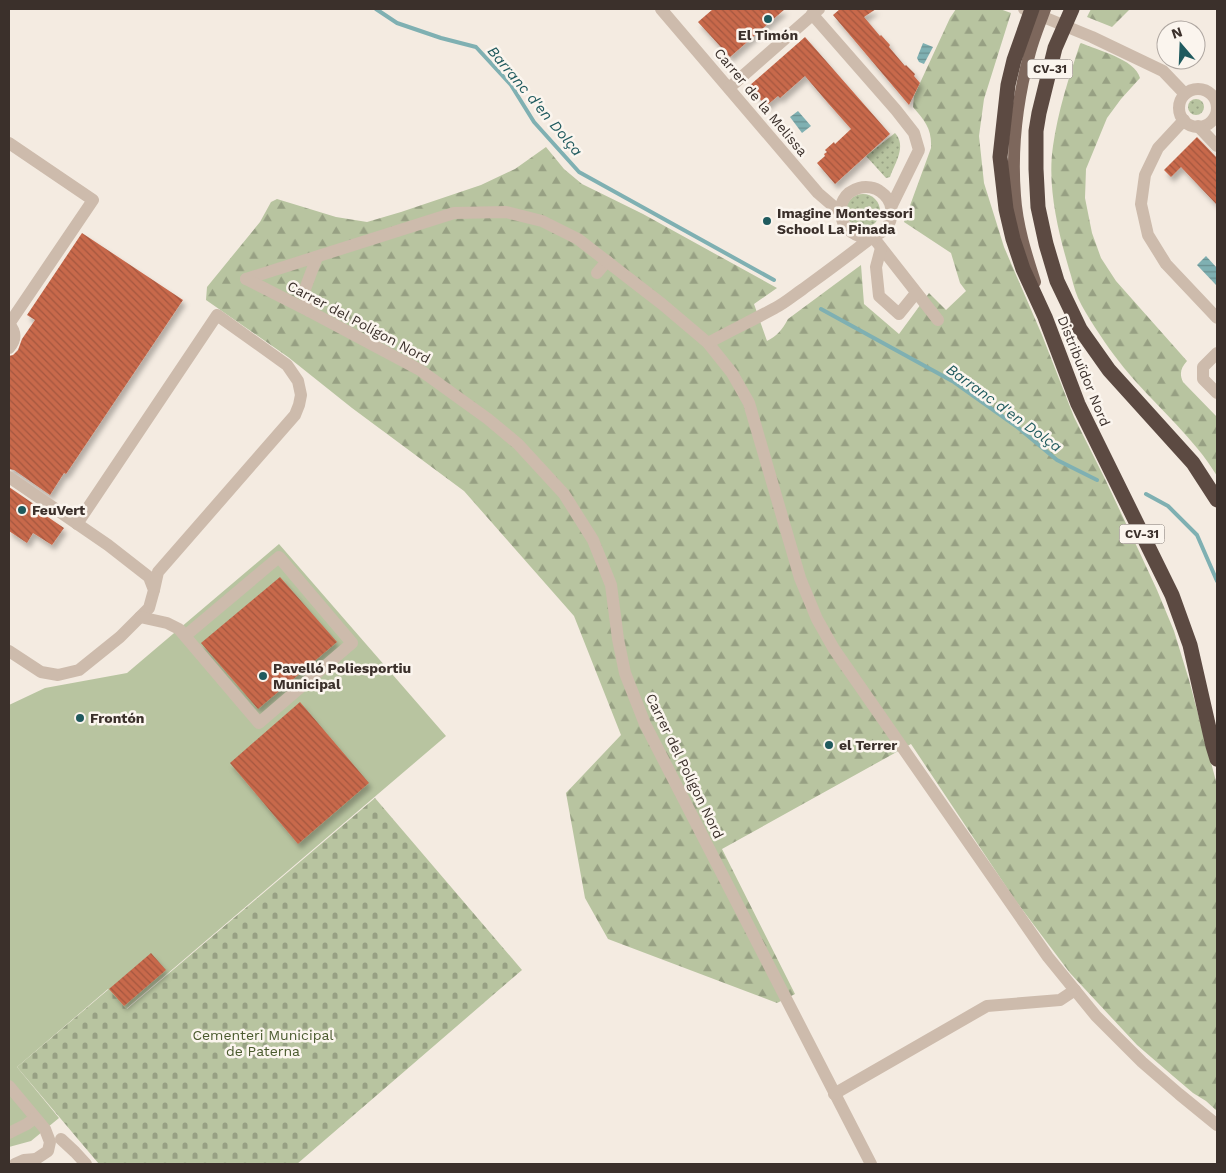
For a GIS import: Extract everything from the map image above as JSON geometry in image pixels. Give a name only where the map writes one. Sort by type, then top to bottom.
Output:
[{"type":"highway","points":[[1032,9],[1014,60],[1006,101],[1000,157],[1006,209],[1013,239],[1023,269],[1045,317]]},
{"type":"highway","name":"Distribuïdor Nord","points":[[1072,9],[1054,48],[1036,131],[1038,207],[1056,281],[1080,329],[1109,370],[1193,464],[1217,500]]},
{"type":"highway","name":"Distribuïdor Nord","points":[[1045,317],[1078,404],[1172,595],[1190,645],[1217,759]]},
{"type":"main road","name":"Distribuïdor Nord","points":[[1045,9],[1030,50],[1017,112],[1014,149],[1015,198],[1022,237],[1045,317]]},
{"type":"street","name":"Carrer de la Melissa","points":[[661,9],[818,193],[840,212]]},
{"type":"street","points":[[1024,9],[1163,71],[1185,94]]},
{"type":"street","points":[[728,88],[815,11],[914,133],[919,150],[891,207]]},
{"type":"street","points":[[1196,89],[1214,91],[1217,111],[1212,120],[1207,124],[1194,126],[1184,120],[1179,106],[1185,94],[1190,90],[1196,89]]},
{"type":"street","points":[[1184,120],[1158,148],[1145,175],[1141,204],[1148,235],[1166,264],[1217,318]]},
{"type":"street","points":[[1198,126],[1217,146]]},
{"type":"street","points":[[9,143],[93,200],[9,324],[13,328],[15,338],[9,348]]},
{"type":"street","points":[[868,187],[883,193],[891,207],[890,222],[886,229],[880,234],[866,238],[853,234],[848,230],[844,225],[840,212],[846,196],[852,191],[868,187]]},
{"type":"street","points":[[309,311],[305,288],[317,256],[454,213],[506,212],[542,221],[578,239],[662,304],[708,343],[732,374],[749,403],[800,578],[817,619],[834,649],[1048,957],[1096,1016],[1142,1062],[1217,1124]]},
{"type":"street","points":[[844,260],[853,234]]},
{"type":"street","points":[[873,237],[938,320]]},
{"type":"street","points":[[708,343],[777,307],[873,237]]},
{"type":"street","points":[[881,248],[876,268],[879,296],[899,314],[916,293]]},
{"type":"street","name":"Carrer del Polígon Nord","points":[[317,256],[246,279],[420,370],[488,419],[518,444],[564,494],[593,540],[611,585],[618,639],[625,673],[645,724],[870,1164]]},
{"type":"street","points":[[597,273],[608,262]]},
{"type":"street","points":[[9,651],[41,672],[58,675],[79,670],[120,638],[149,608],[158,572],[295,415],[301,395],[298,381],[287,365],[217,315],[77,524]]},
{"type":"street","points":[[1217,352],[1203,367],[1203,379],[1217,393]]},
{"type":"street","points":[[9,477],[108,545],[149,577],[154,590]]},
{"type":"street","points":[[87,509],[95,529],[108,545]]},
{"type":"street","points":[[140,617],[167,623],[179,629],[258,723],[352,643],[279,557],[185,636]]},
{"type":"street","points":[[834,1094],[988,1006],[1060,1000],[1075,990]]},
{"type":"street","points":[[9,1086],[45,1129],[50,1142],[48,1151],[36,1163],[24,1160],[15,1164]]},
{"type":"street","points":[[9,1133],[35,1118]]},
{"type":"street","points":[[61,1139],[86,1164]]},
{"type":"green space","points":[[956,9],[1000,9],[1011,13],[984,99],[979,136],[984,183],[1004,247],[1042,335],[1074,417],[1138,549],[1174,631],[1217,785],[1217,1111],[1137,1045],[1070,973],[1015,900],[911,744],[722,849],[795,994],[777,1003],[608,939],[585,898],[566,793],[621,735],[574,616],[464,491],[352,408],[288,357],[206,300],[207,287],[260,222],[271,202],[277,199],[336,217],[367,222],[481,185],[515,169],[546,147],[564,169],[582,184],[643,214],[777,288],[754,304],[767,341],[779,332],[788,319],[861,265],[864,304],[899,334],[929,293],[946,310],[966,291],[960,283],[951,253],[904,222],[931,148],[929,130],[913,107],[914,96]]},
{"type":"green space","points":[[1091,9],[1130,9],[1112,27],[1087,17]]},
{"type":"green space","points":[[1081,43],[1123,60],[1137,71],[1140,78],[1107,118],[1086,169],[1085,198],[1092,233],[1101,258],[1116,281],[1187,361],[1181,371],[1183,382],[1217,417],[1217,476],[1187,436],[1114,355],[1090,320],[1075,291],[1061,239],[1051,177],[1055,133]]},
{"type":"green space","points":[[1196,99],[1204,107],[1196,115],[1188,107]]},
{"type":"green space","points":[[895,133],[900,143],[899,155],[890,177],[886,178],[866,156]]},
{"type":"green space","points":[[863,194],[875,199],[880,211],[875,223],[863,228],[851,223],[846,211],[851,199]]},
{"type":"green space","points":[[279,544],[446,736],[126,1009],[108,989],[17,1067],[59,1118],[31,1141],[9,1147],[9,705],[45,688],[127,673]]},
{"type":"green space","name":"Cementeri Municipal de Paterna","points":[[375,798],[522,970],[297,1164],[99,1164],[17,1067],[109,989],[127,1009]]},
{"type":"water","points":[[923,43],[933,47],[924,64],[919,62],[917,58]]},
{"type":"water","points":[[798,111],[811,126],[802,133],[790,117]]},
{"type":"water","points":[[1206,256],[1217,268],[1217,286],[1197,265]]},
{"type":"building","points":[[713,9],[785,9],[730,57],[698,22]]},
{"type":"building","points":[[840,9],[876,9],[864,17],[890,45],[889,47],[905,66],[915,74],[914,76],[920,83],[909,105],[833,15]]},
{"type":"building","points":[[805,37],[890,134],[835,184],[817,163],[825,156],[824,154],[827,152],[825,150],[834,142],[835,144],[851,129],[805,76],[780,98],[778,96],[766,106],[749,86]]},
{"type":"building","points":[[1197,137],[1217,158],[1217,205],[1181,167],[1171,177],[1164,170]]},
{"type":"building","points":[[82,233],[183,300],[50,495],[14,470],[9,469],[9,356],[18,350],[22,339],[35,320],[27,315]]},
{"type":"building","name":"FeuVert","points":[[9,487],[64,528],[52,545],[33,533],[27,543],[9,531]]},
{"type":"building","name":"Pavelló Poliesportiu Municipal","points":[[280,577],[337,642],[258,709],[201,643]]},
{"type":"building","points":[[300,702],[369,783],[298,844],[230,763]]},
{"type":"building","points":[[151,953],[166,970],[124,1006],[109,989]]},
{"type":"waterway","name":"Barranc d'en Dolça","points":[[376,9],[397,23],[441,38],[476,47],[511,85],[534,122],[579,172],[774,280]]},
{"type":"waterway","name":"Barranc d'en Dolça","points":[[821,309],[954,382],[1016,426],[1057,460],[1097,480]]},
{"type":"waterway","name":"Barranc d'en Dolça","points":[[1146,494],[1168,506],[1197,535],[1217,581]]},
{"type":"place","name":"El Timón","points":[[768,19]]},
{"type":"place","name":"Imagine Montessori School La Pinada","points":[[767,221]]},
{"type":"place","name":"FeuVert","points":[[22,510]]},
{"type":"place","name":"Pavelló Poliesportiu Municipal","points":[[263,676]]},
{"type":"place","name":"Frontón","points":[[80,718]]},
{"type":"place","name":"el Terrer","points":[[829,745]]}]
